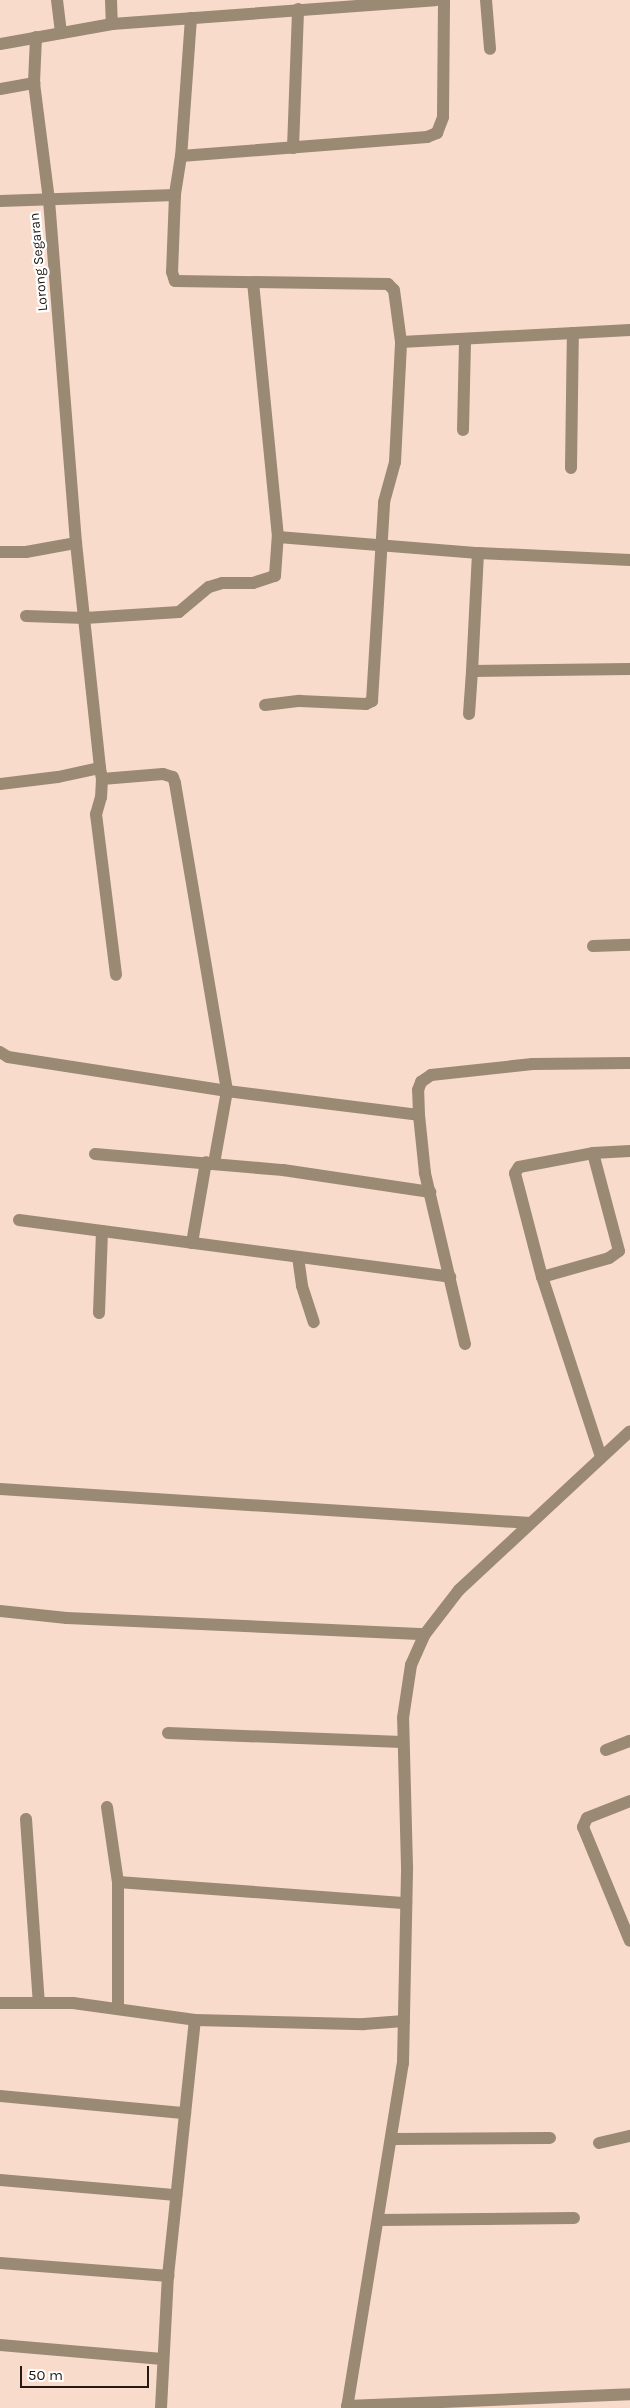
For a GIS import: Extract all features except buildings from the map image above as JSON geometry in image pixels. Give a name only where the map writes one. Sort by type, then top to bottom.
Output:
[{"type":"street","points":[[57,0],[61,32]]},
{"type":"street","points":[[111,0],[112,24]]},
{"type":"street","points":[[0,44],[112,24],[191,18],[273,6],[298,9],[436,0]]},
{"type":"street","points":[[181,156],[426,137],[437,133],[443,117],[444,0]]},
{"type":"street","points":[[486,0],[490,49]]},
{"type":"street","points":[[292,148],[298,9]]},
{"type":"street","points":[[191,18],[181,156],[174,195],[172,272],[175,281],[388,284],[394,290],[401,342],[395,462],[384,502],[372,700],[366,704],[300,701],[265,705]]},
{"type":"street","name":"Lorong Segaran","points":[[36,37],[34,83],[49,200],[76,543],[101,773],[101,797],[96,814],[116,975]]},
{"type":"street","points":[[0,89],[34,83]]},
{"type":"street","points":[[0,201],[174,195]]},
{"type":"street","points":[[26,616],[85,618],[179,612],[209,587],[271,579],[278,567],[278,537],[253,282]]},
{"type":"street","points":[[401,342],[630,330]]},
{"type":"street","points":[[571,468],[574,333]]},
{"type":"street","points":[[463,430],[465,339]]},
{"type":"street","points":[[278,537],[478,553],[630,560]]},
{"type":"street","points":[[0,552],[26,552],[76,543]]},
{"type":"street","points":[[469,714],[478,553]]},
{"type":"street","points":[[472,671],[630,669]]},
{"type":"street","points":[[0,784],[101,773],[163,774],[173,778],[226,1091],[192,1243]]},
{"type":"street","points":[[593,946],[630,945]]},
{"type":"street","points":[[0,1052],[8,1057],[226,1091],[419,1115]]},
{"type":"street","points":[[465,1344],[430,1192],[419,1115],[418,1090],[421,1082],[431,1075],[532,1064],[630,1063]]},
{"type":"street","points":[[601,1457],[542,1277],[515,1173],[519,1167],[593,1153],[630,1151]]},
{"type":"street","points":[[542,1277],[610,1258],[619,1250],[593,1153]]},
{"type":"street","points":[[95,1154],[283,1170],[430,1192]]},
{"type":"street","points":[[19,1220],[450,1277]]},
{"type":"street","points":[[100,1313],[102,1231]]},
{"type":"street","points":[[298,1257],[302,1286],[314,1322]]},
{"type":"street","points":[[630,1431],[459,1590],[425,1634],[409,1673],[402,1742],[406,1902],[403,2064],[393,2139],[347,2407],[630,2394]]},
{"type":"street","points":[[0,1489],[530,1523]]},
{"type":"street","points":[[0,1611],[67,1618],[425,1634]]},
{"type":"street","points":[[168,1733],[402,1742]]},
{"type":"street","points":[[606,1750],[630,1741]]},
{"type":"street","points":[[630,1801],[587,1818],[583,1827],[630,1941]]},
{"type":"street","points":[[107,1807],[118,1882],[118,2010]]},
{"type":"street","points":[[26,1819],[39,2003]]},
{"type":"street","points":[[118,1882],[406,1902]]},
{"type":"street","points":[[0,2003],[73,2003],[194,2020],[364,2024],[404,2021]]},
{"type":"street","points":[[161,2408],[162,2359],[168,2276],[194,2020]]},
{"type":"street","points":[[0,2096],[185,2113]]},
{"type":"street","points":[[600,2143],[630,2136]]},
{"type":"street","points":[[393,2139],[550,2138]]},
{"type":"street","points":[[0,2180],[176,2195]]},
{"type":"street","points":[[379,2220],[574,2218]]},
{"type":"street","points":[[0,2263],[168,2276]]},
{"type":"street","points":[[0,2345],[162,2359]]}]
